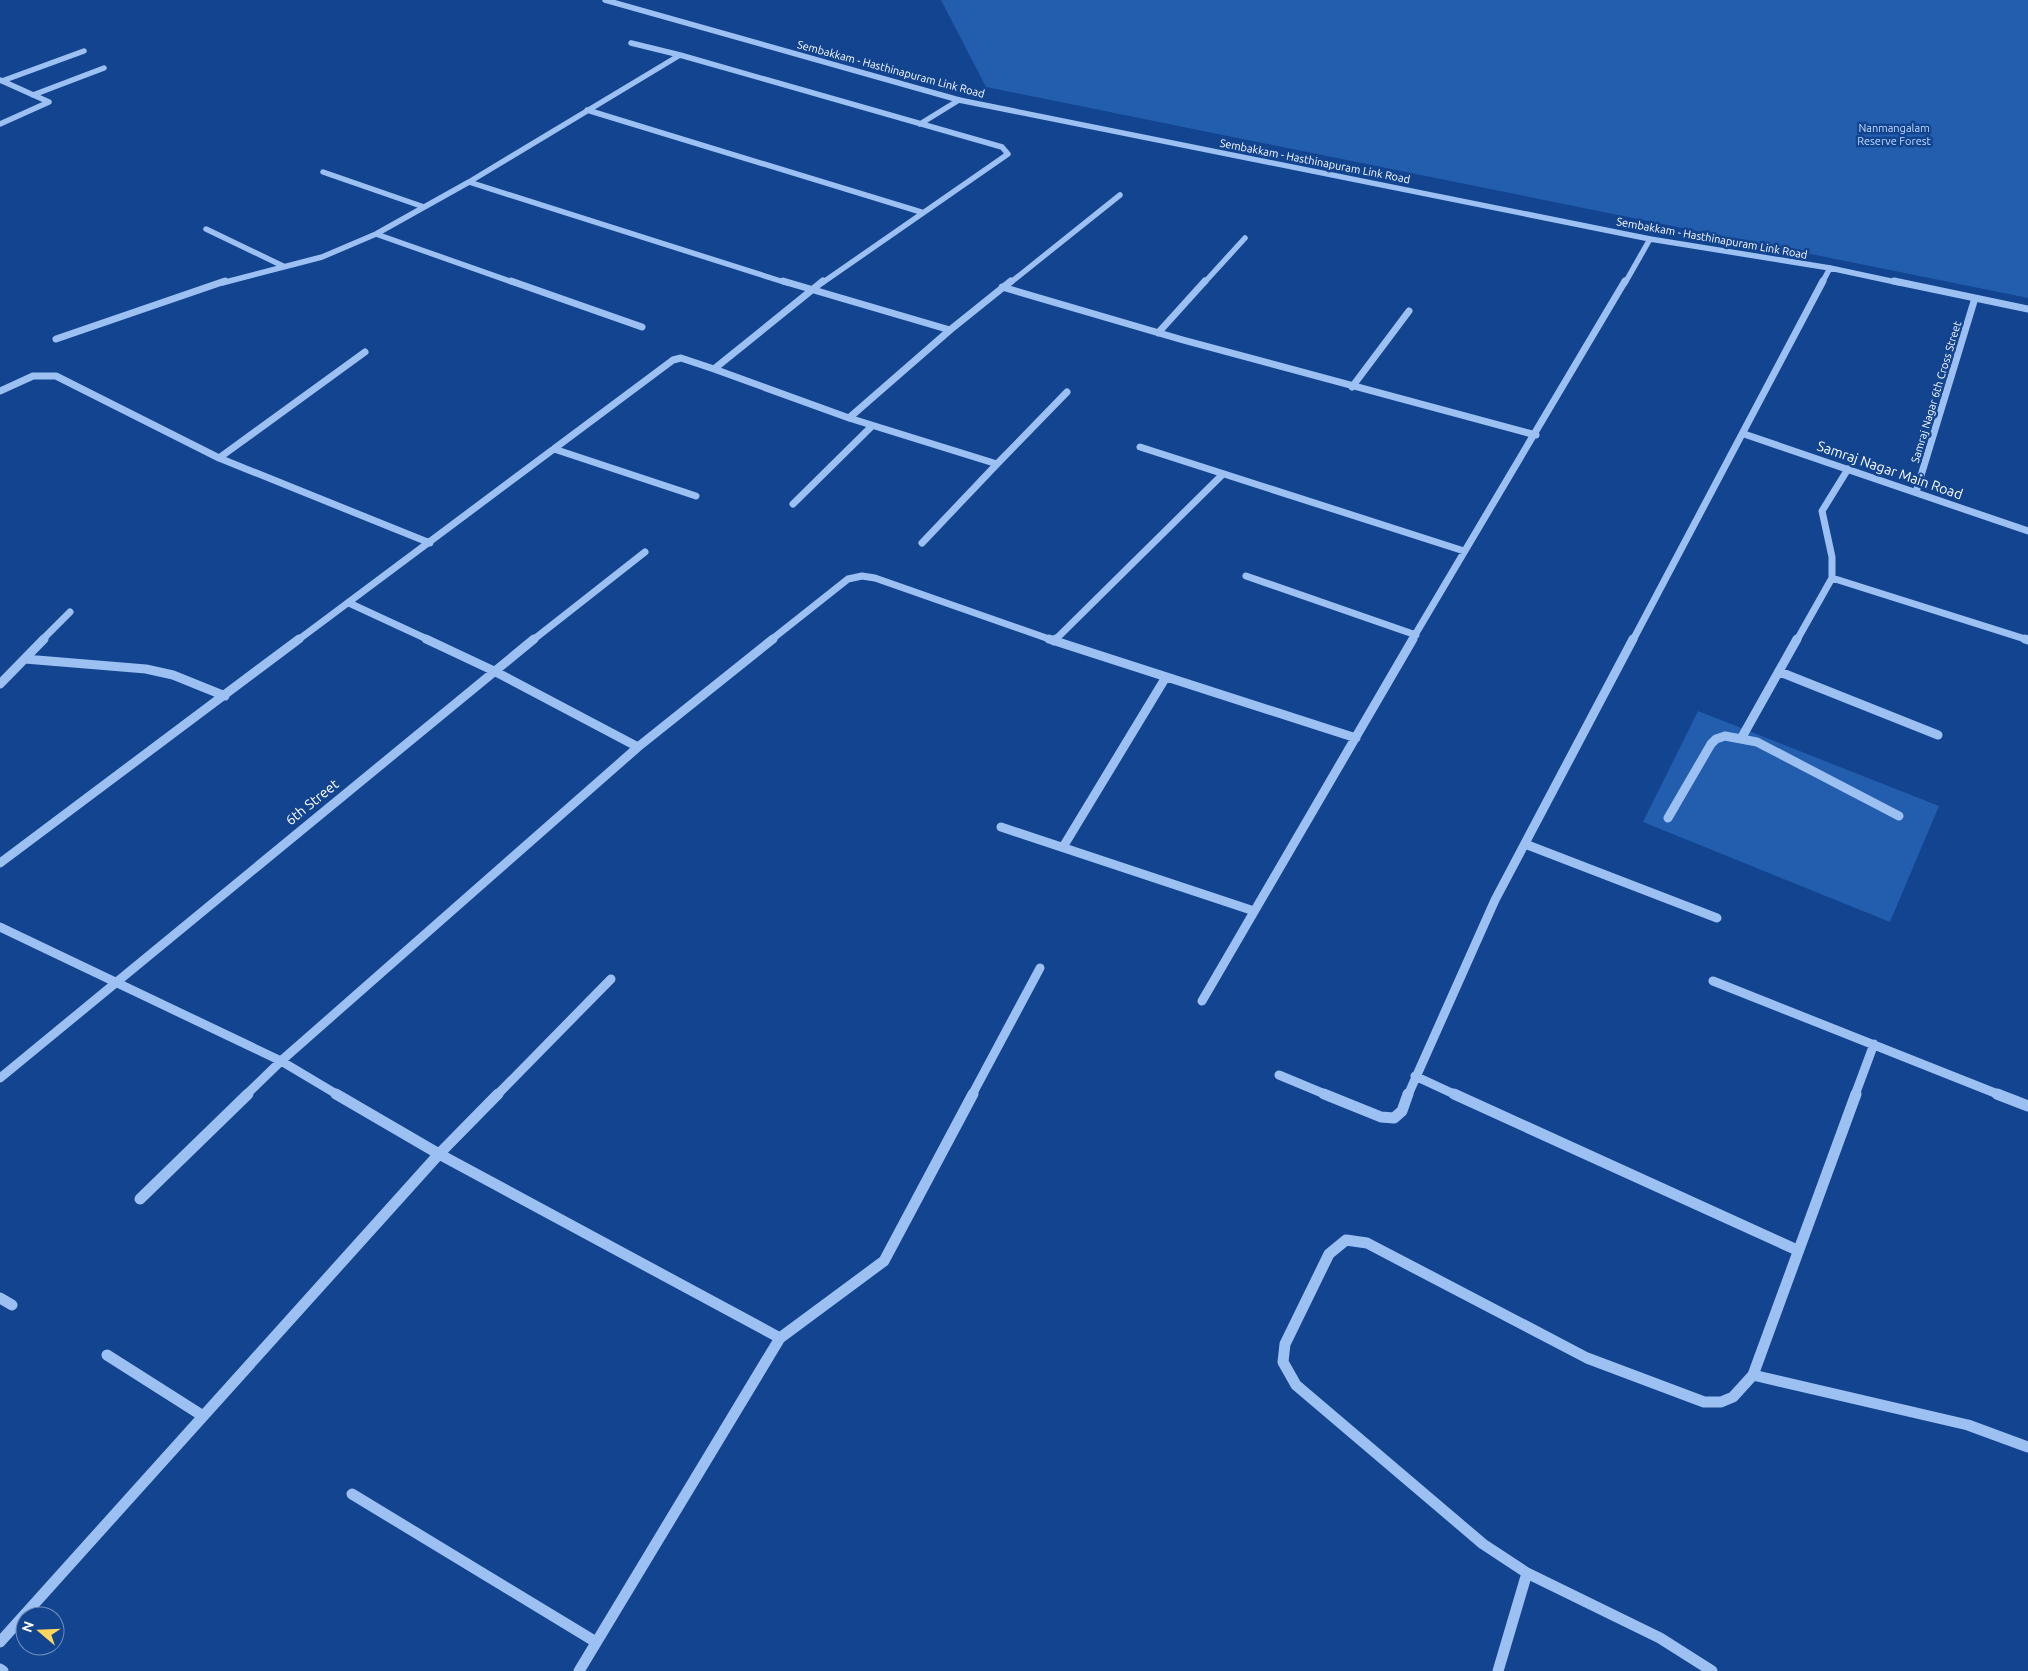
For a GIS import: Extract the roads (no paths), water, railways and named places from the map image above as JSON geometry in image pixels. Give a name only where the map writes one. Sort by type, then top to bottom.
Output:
[{"type":"street","name":"Sembakkam - Hasthinapuram Link Road","points":[[606,0],[959,100],[1650,239],[1830,268],[2028,309]]},
{"type":"street","points":[[631,42],[1002,147],[1008,154],[1005,158],[921,212],[811,290],[714,369]]},
{"type":"street","points":[[1,81],[84,51]]},
{"type":"street","points":[[56,339],[238,277],[322,257],[376,234],[469,182],[680,56]]},
{"type":"street","points":[[33,95],[104,68]]},
{"type":"street","points":[[0,124],[42,107],[49,102],[1,81]]},
{"type":"street","points":[[920,124],[959,100]]},
{"type":"street","points":[[587,110],[921,212]]},
{"type":"street","points":[[323,172],[424,207]]},
{"type":"street","points":[[469,182],[811,290],[950,330]]},
{"type":"street","points":[[849,418],[1002,287],[1120,195]]},
{"type":"street","points":[[206,229],[283,266]]},
{"type":"street","points":[[376,234],[642,327]]},
{"type":"street","points":[[1158,333],[1246,238]]},
{"type":"street","points":[[1202,1001],[1464,551],[1536,435],[1650,239]]},
{"type":"street","points":[[1279,1075],[1381,1117],[1394,1118],[1402,1111],[1415,1076],[1495,900],[1744,434],[1830,268]]},
{"type":"street","points":[[1002,287],[1352,387],[1536,435]]},
{"type":"street","name":"Samraj Nagar 6th Cross Street","points":[[1916,492],[1975,298]]},
{"type":"street","points":[[1352,387],[1409,311]]},
{"type":"street","points":[[219,458],[365,352]]},
{"type":"street","points":[[0,864],[673,360],[681,358],[872,426],[997,464]]},
{"type":"street","points":[[0,390],[34,376],[52,375],[219,458],[430,543]]},
{"type":"street","points":[[922,543],[1067,392]]},
{"type":"street","points":[[793,504],[872,426]]},
{"type":"street","name":"Samraj Nagar Main Road","points":[[1744,434],[2028,531]]},
{"type":"street","points":[[1140,447],[1222,475],[1464,551]]},
{"type":"street","points":[[554,449],[696,496]]},
{"type":"street","points":[[1742,737],[1832,578],[1832,557],[1822,511],[1848,469]]},
{"type":"street","points":[[1054,641],[1222,475]]},
{"type":"street","name":"6th Street","points":[[0,1078],[494,671],[645,552]]},
{"type":"street","points":[[140,1199],[281,1061],[638,747],[848,578],[862,576],[875,578],[1054,641],[1356,738]]},
{"type":"street","points":[[1246,576],[1416,635]]},
{"type":"street","points":[[1832,578],[2028,640]]},
{"type":"street","points":[[349,604],[494,671],[638,747]]},
{"type":"street","points":[[0,684],[70,612]]},
{"type":"street","points":[[25,658],[146,669],[173,675],[225,696]]},
{"type":"street","points":[[1780,672],[1938,735]]},
{"type":"street","points":[[1063,847],[1166,677]]},
{"type":"street","points":[[1668,818],[1707,749],[1716,738],[1742,737],[1784,755],[1899,816]]},
{"type":"street","points":[[1001,827],[1254,911]]},
{"type":"street","points":[[1525,844],[1717,918]]},
{"type":"street","points":[[0,927],[281,1061],[439,1154],[780,1338]]},
{"type":"street","points":[[579,1671],[780,1338],[884,1260],[1040,968]]},
{"type":"street","points":[[0,1642],[439,1154],[611,979]]},
{"type":"street","points":[[1712,981],[2028,1106]]},
{"type":"street","points":[[1712,1671],[1660,1638],[1527,1572],[1483,1544],[1296,1385],[1288,1374],[1284,1362],[1285,1344],[1329,1254],[1346,1240],[1366,1243],[1587,1358],[1704,1402],[1721,1403],[1735,1397],[1754,1375],[1797,1250],[1874,1044]]},
{"type":"street","points":[[1415,1076],[1797,1250]]},
{"type":"street","points":[[0,1298],[12,1305]]},
{"type":"street","points":[[107,1355],[203,1416]]},
{"type":"street","points":[[1754,1375],[1968,1425],[2028,1447]]},
{"type":"street","points":[[352,1494],[596,1642]]},
{"type":"street","points":[[1498,1671],[1527,1572]]},
{"type":"park label","name":"Nanmangalam Reserve Forest","points":[[1894,134]]}]
